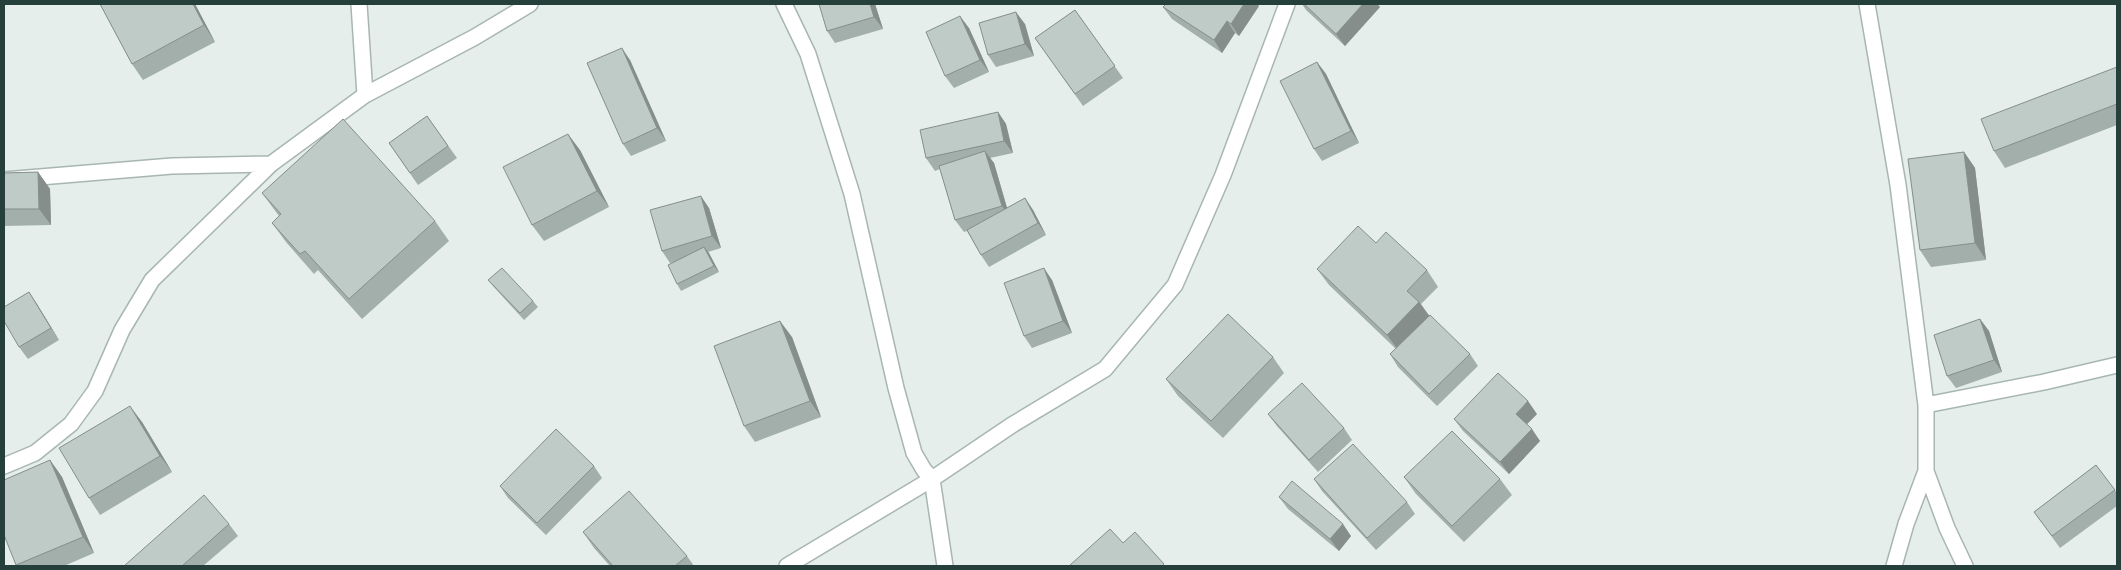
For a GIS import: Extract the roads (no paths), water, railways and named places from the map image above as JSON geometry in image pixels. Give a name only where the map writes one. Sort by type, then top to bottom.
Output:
[{"type":"street","points":[[359,4],[365,95]]},
{"type":"street","points":[[5,464],[35,453],[71,424],[95,391],[122,330],[152,280],[271,164],[365,95],[475,37],[530,4]]},
{"type":"street","points":[[784,4],[808,54],[852,194],[896,388],[914,453],[932,479],[945,566]]},
{"type":"street","points":[[788,566],[932,479],[1012,425],[1105,369],[1175,285],[1223,175],[1287,4]]},
{"type":"street","points":[[1867,4],[1898,185],[1926,405],[1926,471],[1947,528],[1965,566]]},
{"type":"street","points":[[4,180],[172,166],[271,164]]},
{"type":"street","points":[[1926,405],[2044,382],[2117,365]]},
{"type":"street","points":[[1894,566],[1906,524],[1926,471]]}]
